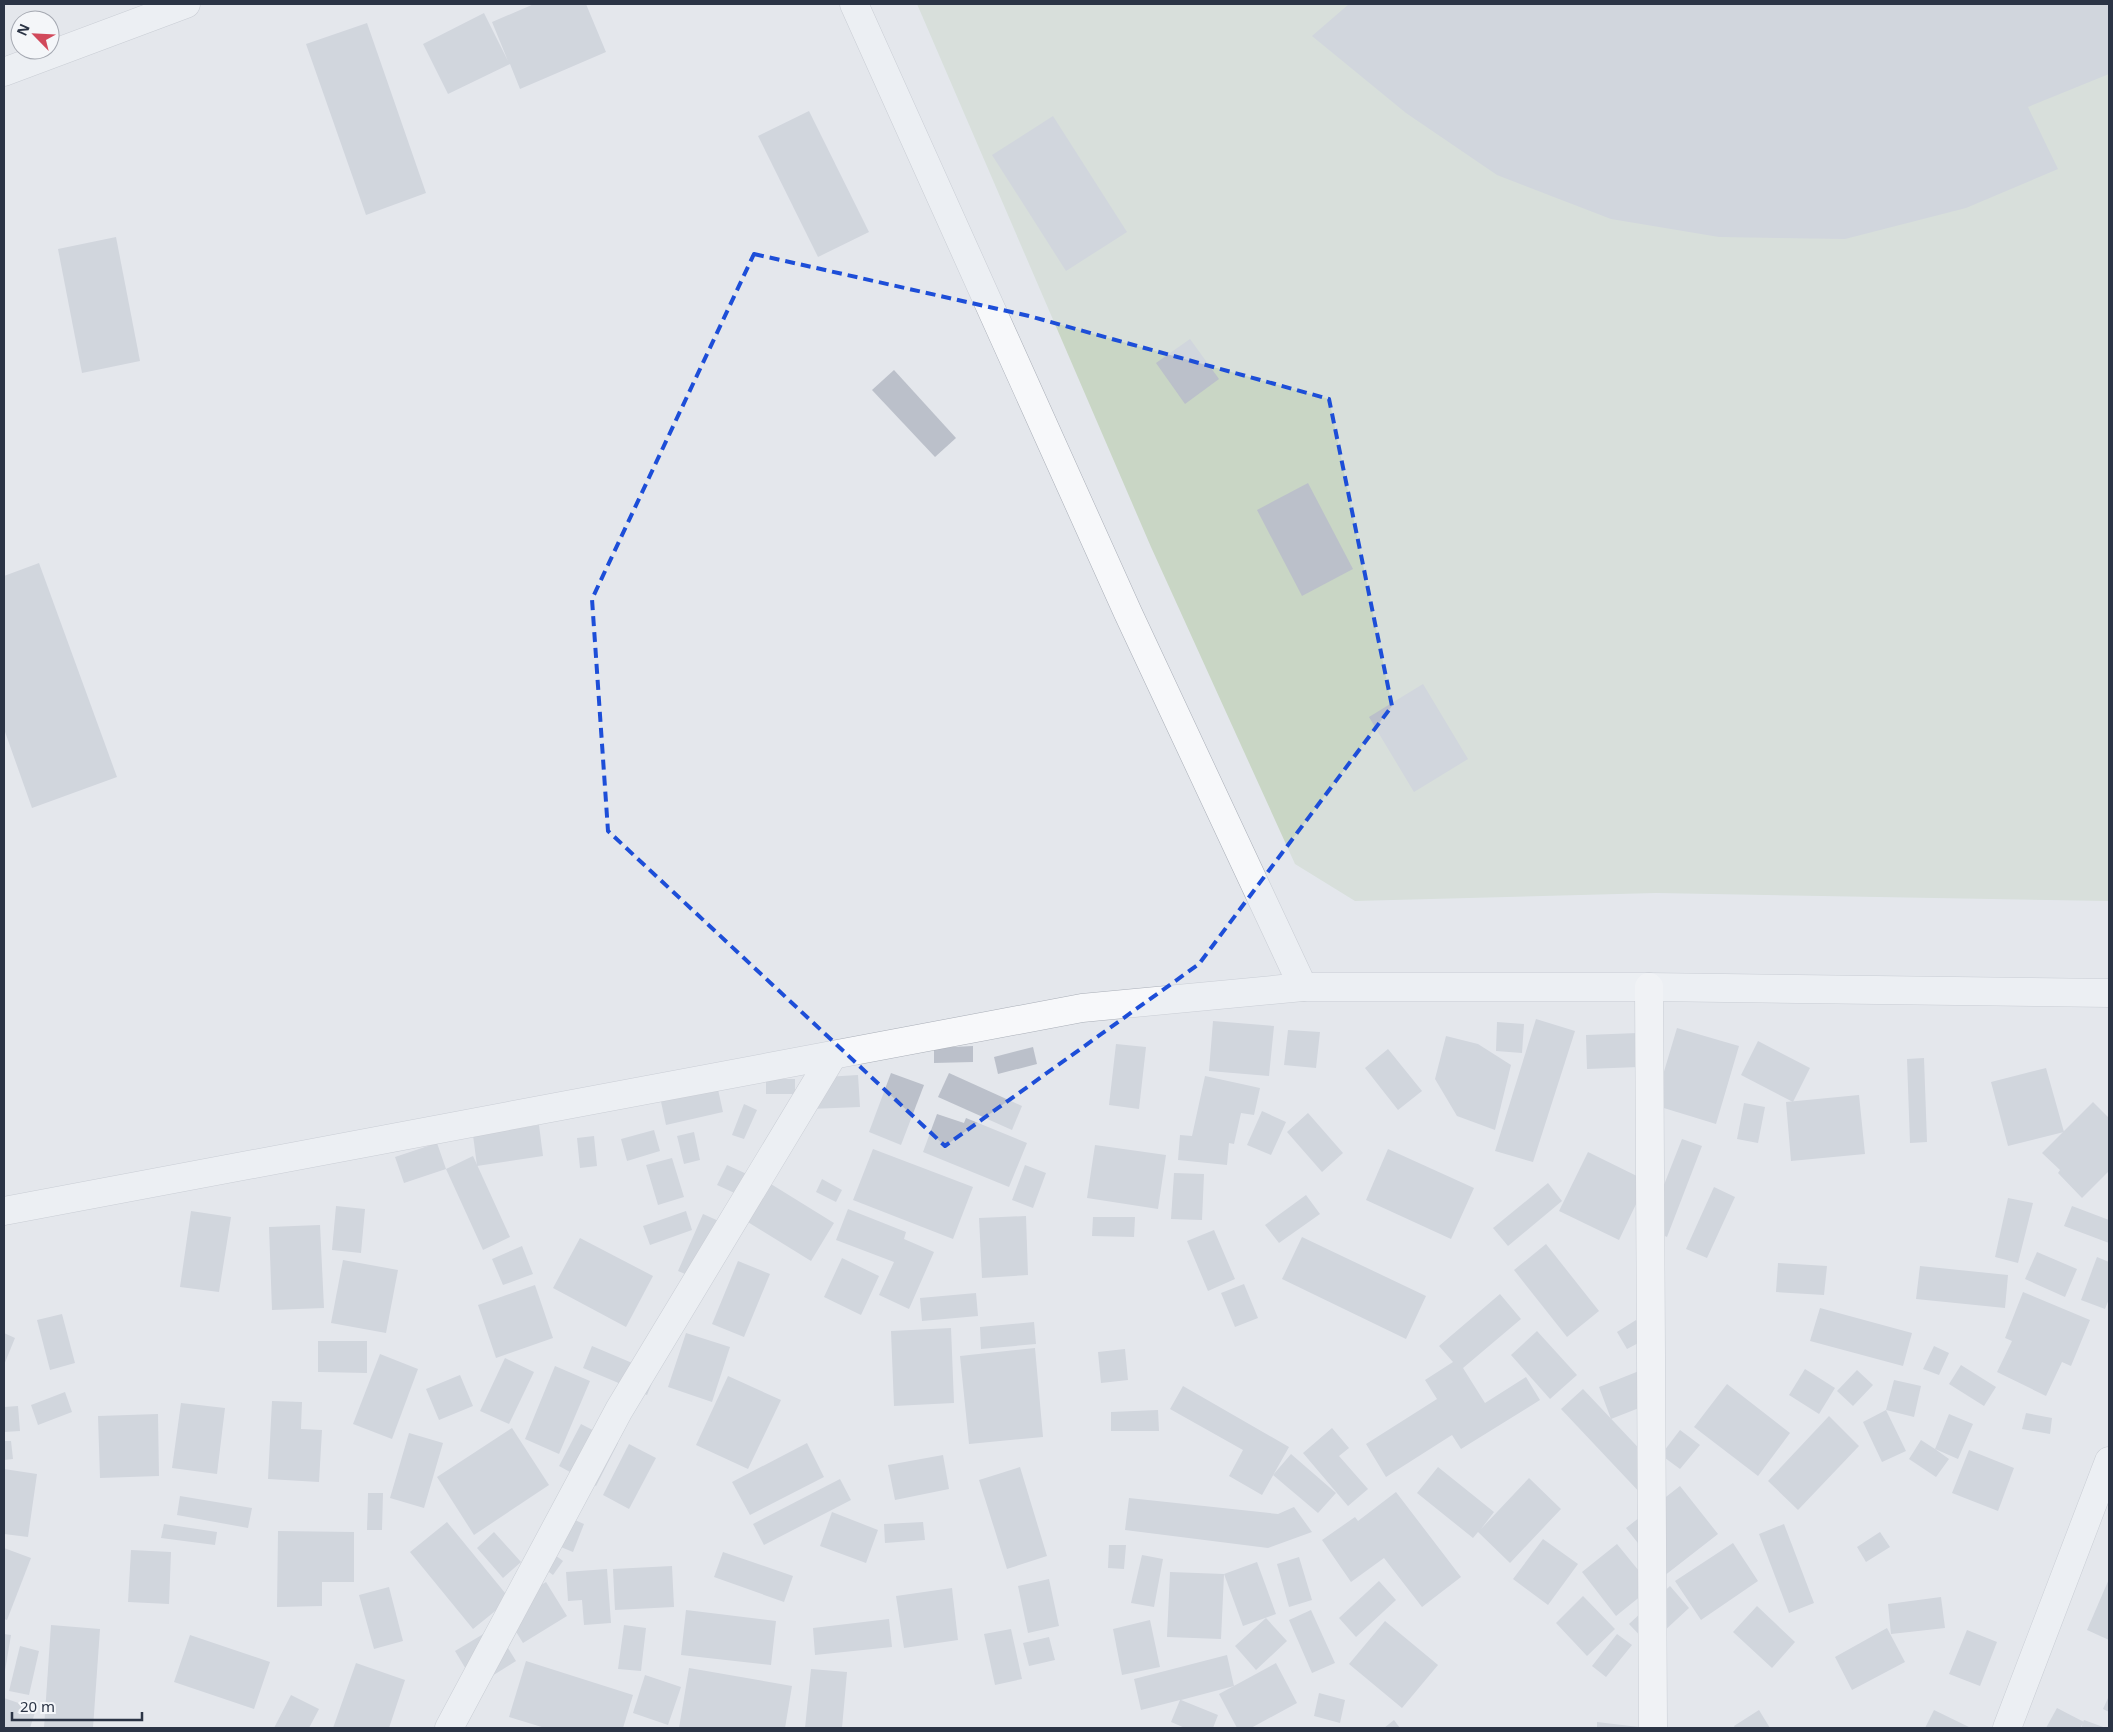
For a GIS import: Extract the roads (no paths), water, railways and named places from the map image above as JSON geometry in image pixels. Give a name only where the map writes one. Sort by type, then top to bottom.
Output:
[{"type":"street","points":[[4,72],[186,4]]},
{"type":"street","points":[[854,4],[1128,613],[1303,987]]},
{"type":"street","points":[[4,1211],[1082,1008],[1303,987],[1649,987],[2109,993]]},
{"type":"street","points":[[1649,987],[1652,1728]]},
{"type":"street","points":[[449,1728],[619,1410],[834,1055]]},
{"type":"street","points":[[2007,1728],[2109,1461]]}]
